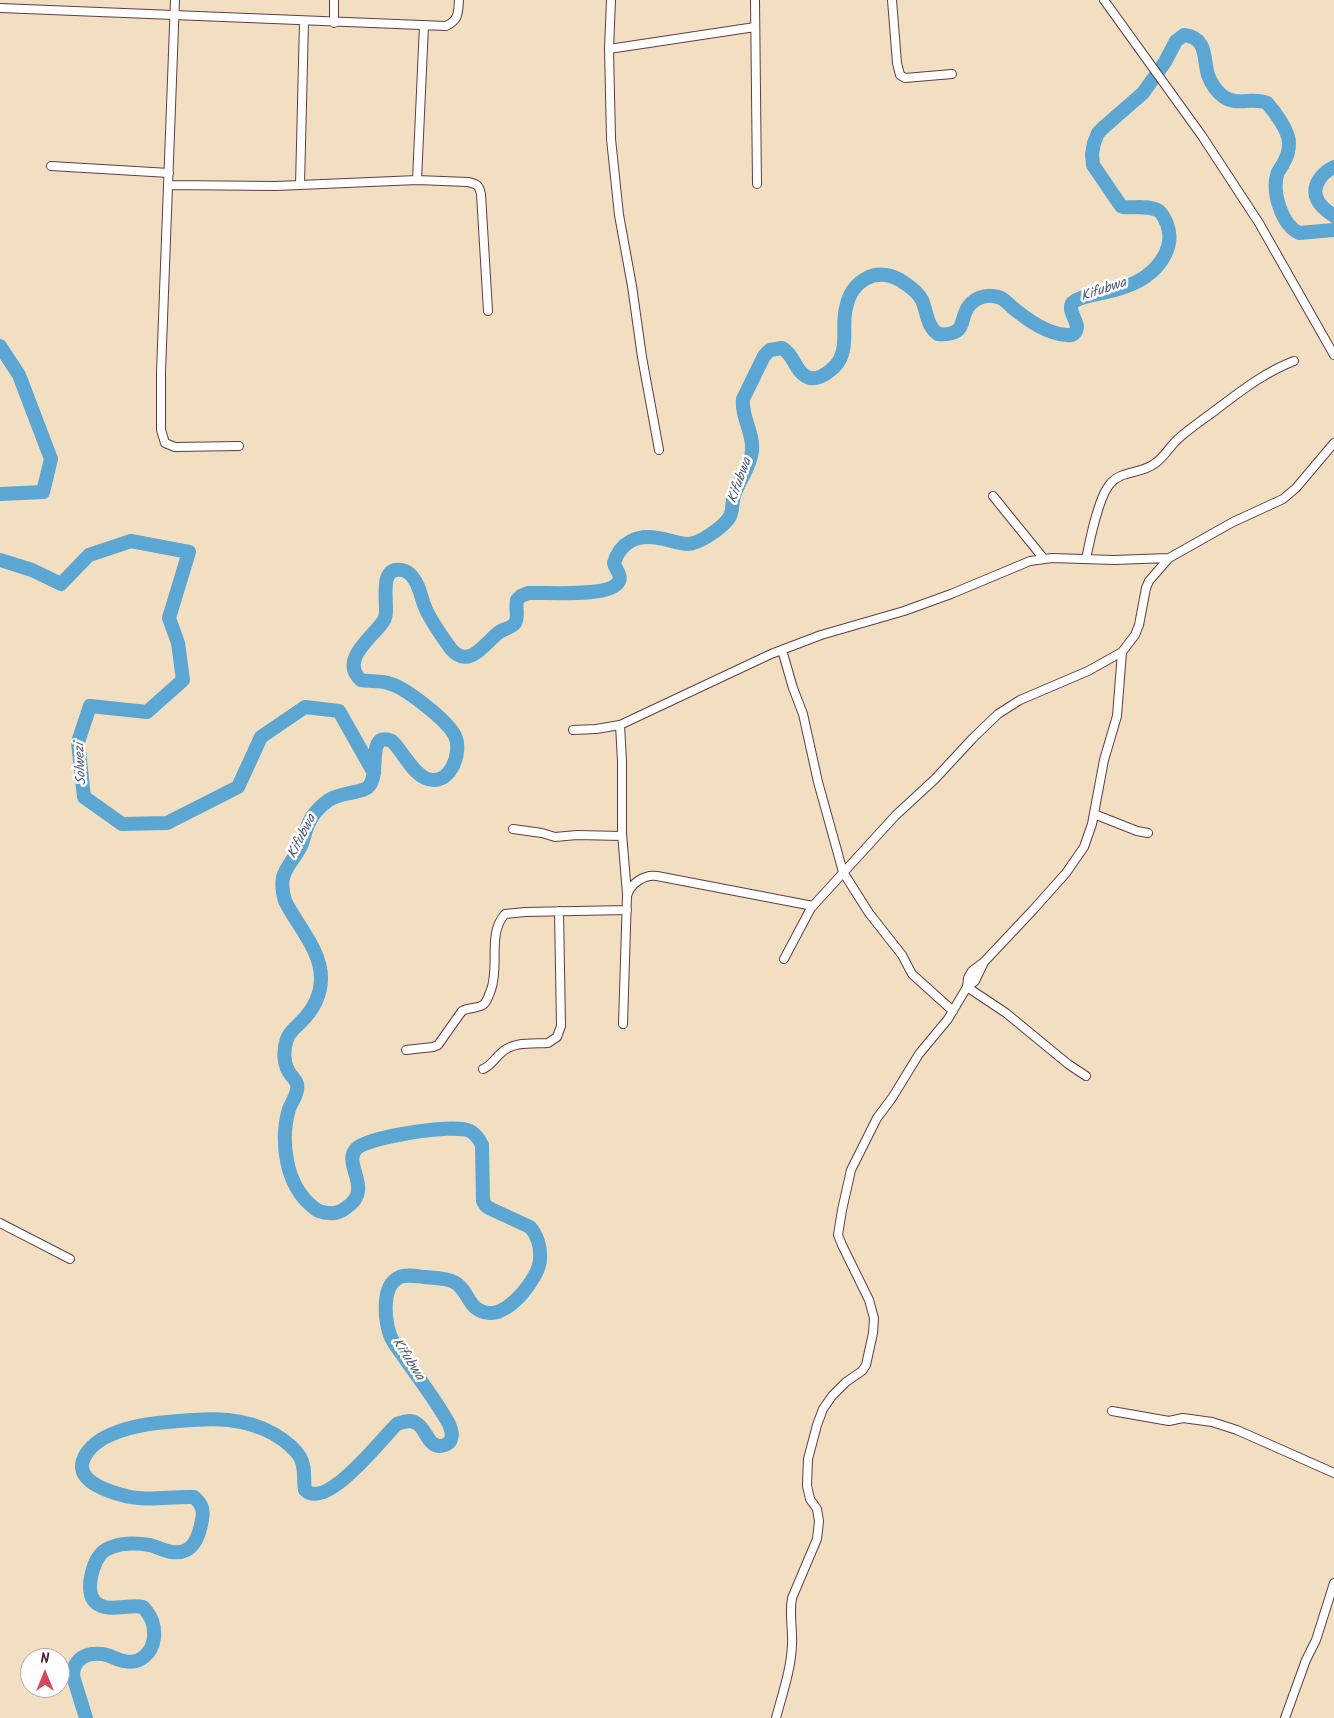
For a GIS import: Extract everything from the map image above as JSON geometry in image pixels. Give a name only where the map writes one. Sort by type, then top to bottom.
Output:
[{"type":"street","points":[[17,9],[18,0]]},
{"type":"street","points":[[174,0],[161,372],[161,430],[165,443],[175,447],[239,446]]},
{"type":"street","points":[[334,0],[334,23]]},
{"type":"street","points":[[0,8],[304,22],[446,26],[454,22],[458,17],[459,0]]},
{"type":"street","points":[[611,0],[609,48],[611,139],[619,215],[659,450]]},
{"type":"street","points":[[755,0],[757,184]]},
{"type":"street","points":[[892,0],[897,63],[900,75],[905,78],[952,74]]},
{"type":"street","points":[[1104,0],[1202,136],[1258,222],[1334,355]]},
{"type":"street","points":[[300,185],[304,22]]},
{"type":"street","points":[[417,180],[424,25]]},
{"type":"street","points":[[609,48],[755,27]]},
{"type":"street","points":[[51,166],[169,173]]},
{"type":"street","points":[[168,185],[300,185],[417,180],[468,182],[479,186],[488,311]]},
{"type":"street","points":[[1086,559],[1103,495],[1109,484],[1116,478],[1155,464],[1176,440],[1190,428],[1248,386],[1294,361]]},
{"type":"street","points":[[784,959],[813,906],[896,815],[935,779],[998,714],[1020,700],[1088,671],[1122,652],[1135,635],[1139,625],[1149,581],[1169,558],[1233,522],[1283,499],[1296,488],[1334,443]]},
{"type":"street","points":[[993,496],[1044,559]]},
{"type":"street","points":[[573,730],[620,725],[782,650],[821,635],[913,608],[1020,564],[1044,559],[1169,558]]},
{"type":"street","points":[[782,650],[792,688],[803,714],[818,782],[843,872],[869,914],[902,955],[912,974],[953,1010]]},
{"type":"street","points":[[776,1718],[792,1647],[790,1608],[792,1598],[817,1540],[819,1521],[817,1509],[810,1499],[807,1486],[808,1459],[823,1409],[832,1396],[846,1382],[862,1371],[866,1365],[874,1333],[874,1318],[869,1300],[838,1235],[851,1170],[877,1118],[967,987],[975,982],[984,962],[1042,900],[1079,856],[1087,840],[1104,760],[1117,716],[1122,652]]},
{"type":"street","points":[[620,725],[622,836],[627,896],[623,1024]]},
{"type":"street","points":[[1094,814],[1137,831],[1148,833]]},
{"type":"street","points":[[513,829],[542,833],[554,837],[577,834],[622,836]]},
{"type":"street","points":[[627,896],[631,887],[640,880],[652,875],[813,906]]},
{"type":"street","points":[[406,1050],[438,1045],[462,1011],[480,1007],[486,1002],[494,980],[495,940],[504,914],[508,912],[626,910]]},
{"type":"street","points":[[483,1070],[510,1046],[548,1043],[554,1041],[560,1033],[559,911]]},
{"type":"street","points":[[967,987],[1006,1013],[1068,1064],[1086,1076]]},
{"type":"street","points":[[0,1223],[70,1259]]},
{"type":"street","points":[[1112,1411],[1169,1421],[1182,1418],[1212,1422],[1237,1430],[1334,1473]]},
{"type":"street","points":[[1285,1718],[1306,1660],[1316,1640],[1334,1583]]},
{"type":"waterway","name":"Kifubwa","points":[[86,1718],[73,1676],[75,1665],[78,1661],[91,1654],[105,1655],[130,1662],[135,1661],[148,1653],[154,1638],[152,1621],[143,1607],[110,1608],[99,1605],[92,1597],[90,1586],[97,1558],[108,1548],[136,1543],[172,1552],[185,1551],[194,1544],[197,1538],[203,1513],[201,1505],[194,1497],[131,1497],[109,1491],[95,1484],[88,1479],[82,1468],[82,1462],[92,1447],[102,1439],[120,1431],[149,1424],[204,1419],[228,1420],[251,1424],[278,1436],[298,1453],[304,1469],[305,1490],[315,1494],[327,1491],[340,1482],[367,1457],[397,1424],[407,1421],[414,1422],[420,1426],[435,1445],[445,1445],[452,1437],[449,1424],[433,1398],[394,1344],[390,1335],[386,1313],[389,1289],[393,1282],[404,1276],[439,1278],[454,1282],[459,1286],[476,1308],[490,1313],[498,1312],[506,1308],[522,1294],[539,1267],[540,1255],[537,1237],[530,1227],[491,1209],[483,1201],[482,1145],[470,1131],[447,1129],[412,1132],[363,1144],[356,1149],[353,1155],[352,1162],[358,1185],[355,1200],[341,1211],[334,1213],[319,1211],[304,1198],[296,1187],[287,1161],[285,1148],[286,1121],[296,1094],[297,1084],[286,1067],[285,1048],[289,1034],[316,1002],[321,978],[320,968],[313,948],[285,901],[282,884],[285,872],[301,846],[312,817],[318,810],[333,798],[365,789],[370,784],[373,777],[378,743],[383,740],[392,741],[415,771],[425,778],[434,780],[441,778],[452,768],[457,751],[457,743],[451,730],[426,706],[398,687],[383,682],[361,680],[355,672],[354,664],[360,648],[384,620],[386,615],[386,581],[389,575],[394,571],[402,570],[412,576],[418,585],[427,613],[437,629],[451,649],[464,657],[476,653],[502,630],[514,625],[517,618],[517,600],[521,596],[528,593],[592,592],[614,586],[620,579],[614,563],[621,550],[631,541],[651,537],[688,544],[710,535],[726,522],[731,515],[734,496],[750,462],[752,444],[744,412],[743,399],[764,356],[770,350],[782,348],[790,355],[798,369],[805,376],[815,378],[825,374],[840,359],[844,343],[845,314],[849,299],[858,284],[873,276],[890,276],[900,280],[918,294],[922,300],[929,323],[938,334],[949,334],[957,331],[971,303],[979,298],[988,296],[1002,299],[1038,326],[1060,334],[1074,334],[1077,327],[1071,309],[1072,303],[1081,298],[1116,290],[1140,280],[1157,267],[1168,247],[1169,232],[1162,214],[1151,208],[1121,206],[1093,165],[1092,154],[1098,133],[1143,93],[1165,62],[1176,41],[1184,35],[1192,37],[1201,44],[1208,75],[1214,87],[1221,95],[1234,101],[1262,101],[1267,103],[1284,127],[1289,148],[1278,173],[1276,191],[1280,208],[1288,223],[1299,233],[1334,230]]},
{"type":"waterway","name":"Kifubwa","points":[[1334,167],[1322,176],[1316,189],[1317,199],[1320,204],[1334,216]]},
{"type":"waterway","name":"Solwezi","points":[[0,346],[19,375],[51,459],[43,492],[0,494]]},
{"type":"waterway","name":"Solwezi","points":[[0,560],[32,570],[61,584],[89,555],[131,541],[189,552],[169,618],[178,643],[183,680],[147,712],[90,706],[78,742],[84,797],[122,824],[167,823],[238,787],[261,737],[305,707],[339,711],[374,773]]}]
